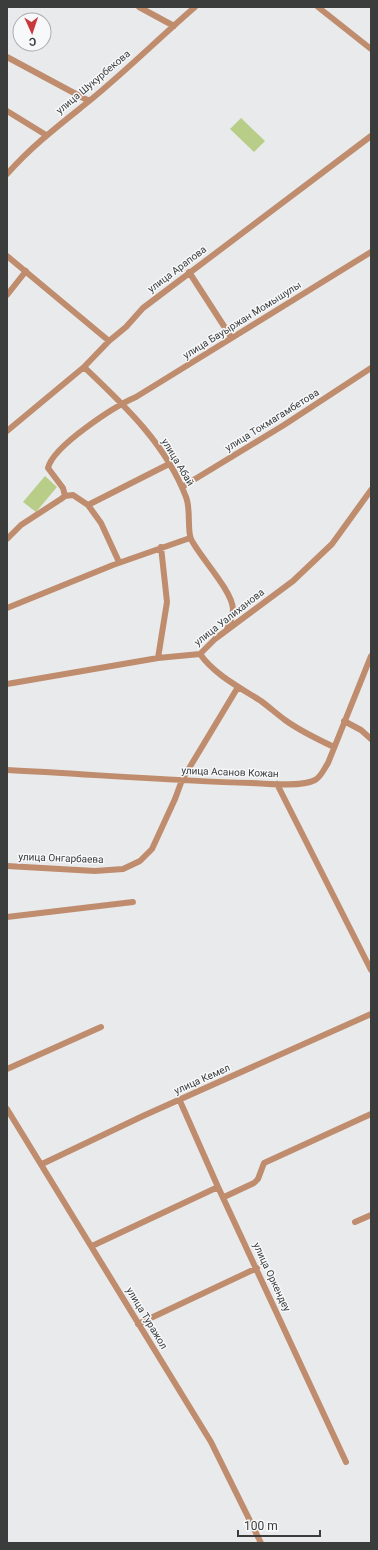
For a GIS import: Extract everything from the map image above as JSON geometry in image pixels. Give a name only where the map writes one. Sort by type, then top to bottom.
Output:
[{"type":"street","points":[[139,7],[174,26]]},
{"type":"street","name":"улица Шукурбекова","points":[[7,174],[21,158],[46,135],[89,101],[195,7]]},
{"type":"street","points":[[318,7],[371,49]]},
{"type":"street","points":[[7,57],[89,101]]},
{"type":"street","points":[[7,111],[46,135]]},
{"type":"street","name":"улица Арапова","points":[[7,431],[84,367],[109,341],[126,327],[143,308],[371,136]]},
{"type":"street","name":"улица Бауыржан Момышулы","points":[[65,496],[63,488],[48,468],[49,462],[69,441],[122,403],[136,397],[371,252]]},
{"type":"street","points":[[7,256],[109,341]]},
{"type":"street","points":[[7,295],[26,271]]},
{"type":"street","points":[[189,272],[231,337]]},
{"type":"street","name":"улица Абай","points":[[84,367],[122,403],[148,432],[169,464],[187,498],[190,538],[228,596],[233,608],[227,630]]},
{"type":"street","name":"улица Токмагамбетова","points":[[182,488],[284,425],[371,368]]},
{"type":"street","points":[[88,505],[169,464]]},
{"type":"street","name":"улица Уалиханова","points":[[7,684],[158,658],[200,654],[215,639],[292,581],[332,544],[371,490]]},
{"type":"street","points":[[7,539],[21,526],[65,496],[73,495],[88,505],[102,523],[119,562]]},
{"type":"street","points":[[7,608],[119,562],[190,538]]},
{"type":"street","points":[[158,658],[168,602],[161,547]]},
{"type":"street","points":[[200,654],[208,665],[286,721],[311,737],[334,747]]},
{"type":"street","name":"улица Асанов Кожан","points":[[7,770],[277,784],[306,783],[316,780],[328,763],[371,656]]},
{"type":"street","name":"улица Онгарбаева","points":[[7,866],[95,871],[122,869],[140,861],[152,849],[182,780],[238,687]]},
{"type":"street","points":[[344,721],[361,730],[371,739]]},
{"type":"street","points":[[277,784],[371,970]]},
{"type":"street","points":[[7,917],[133,902]]},
{"type":"street","name":"улица Кемел","points":[[42,1164],[145,1115],[180,1101],[371,1014]]},
{"type":"street","points":[[7,1069],[101,1027]]},
{"type":"street","name":"улица Оркендеу","points":[[180,1101],[218,1187],[346,1462]]},
{"type":"street","name":"улица Туражол","points":[[7,1108],[211,1442],[261,1543]]},
{"type":"street","points":[[224,1198],[254,1183],[258,1179],[264,1163],[371,1114]]},
{"type":"street","points":[[92,1246],[218,1187]]},
{"type":"street","points":[[355,1222],[371,1215]]},
{"type":"street","points":[[138,1324],[257,1268]]},
{"type":"green space","points":[[241,118],[265,141],[254,152],[230,129]]},
{"type":"green space","points":[[45,476],[57,487],[36,512],[23,502]]}]
